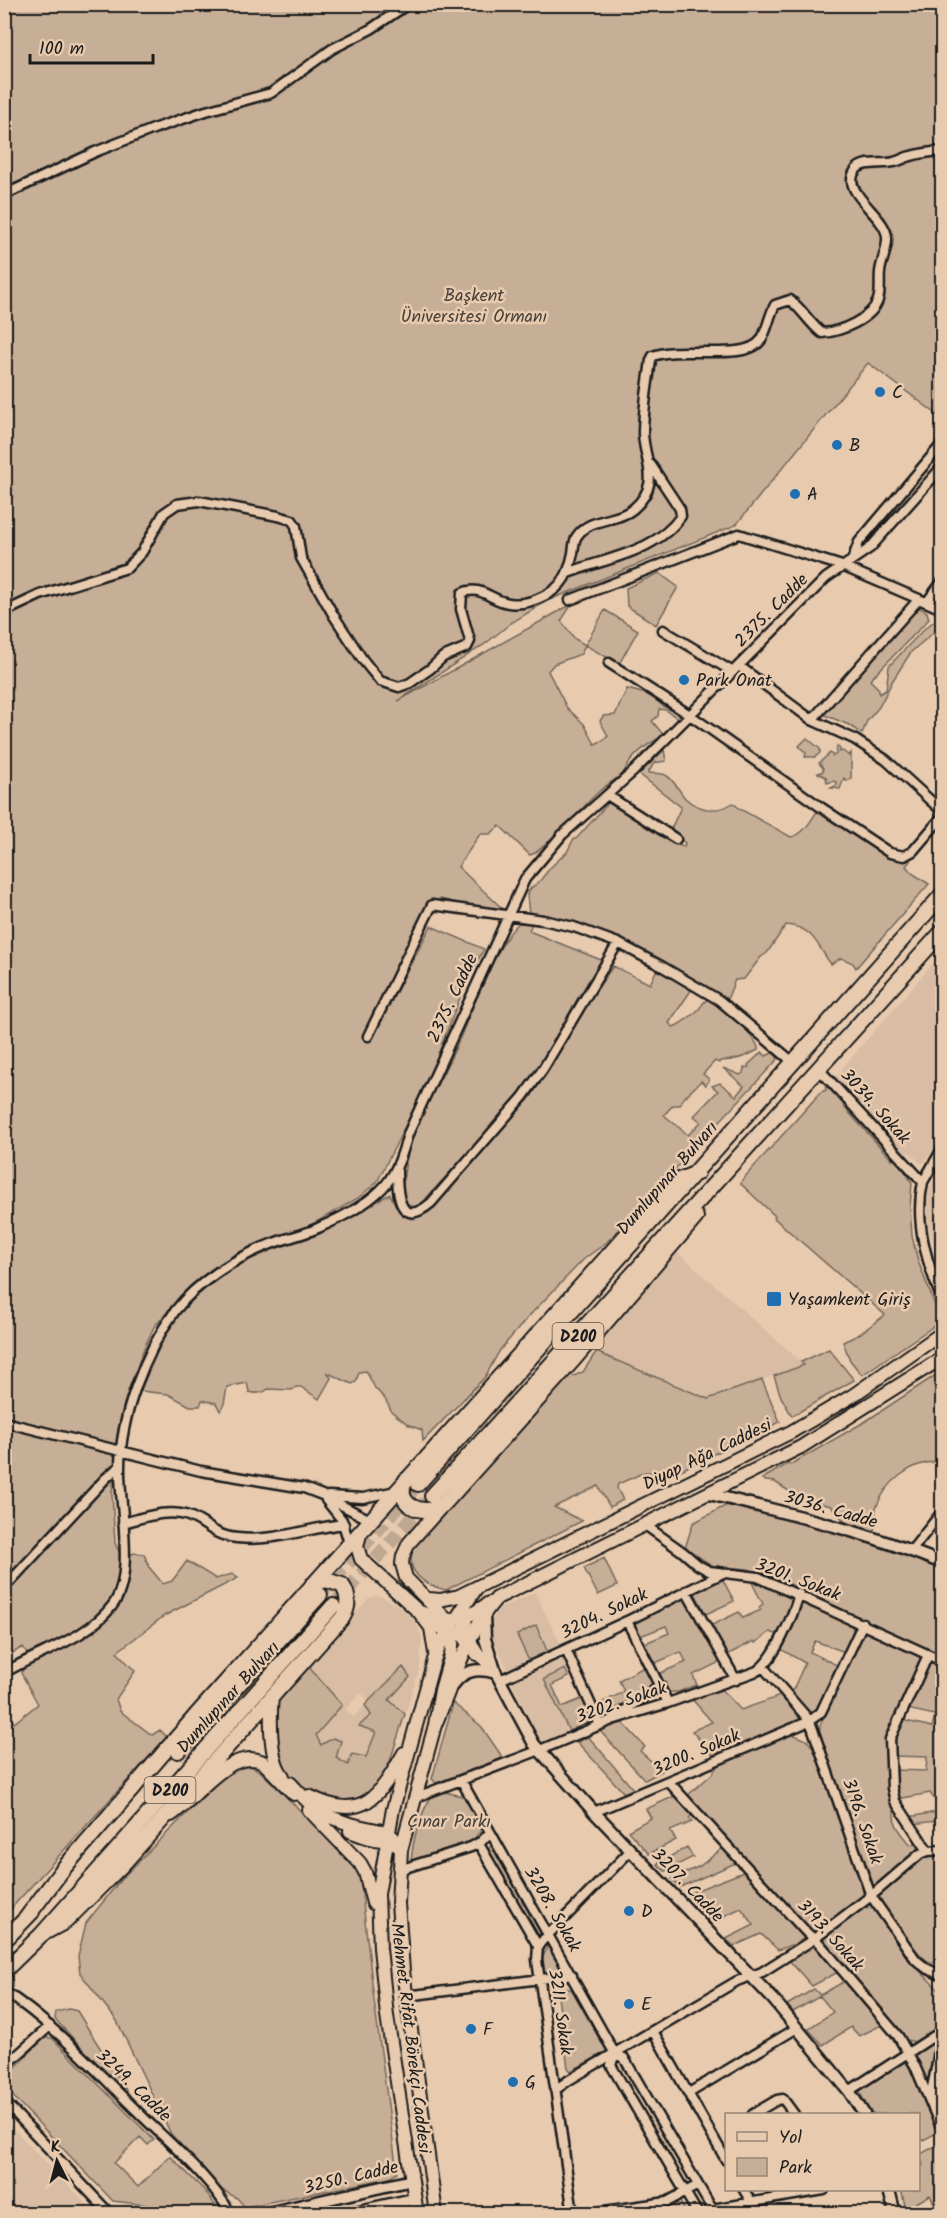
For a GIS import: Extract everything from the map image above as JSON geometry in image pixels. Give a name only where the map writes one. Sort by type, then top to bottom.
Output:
[{"type":"highway","name":"Dumlupınar Bulvarı","points":[[4,1941],[316,1591],[350,1543],[396,1491],[412,1482],[674,1182],[697,1173],[942,895]]},
{"type":"highway","name":"D200","points":[[432,1496],[942,932]]},
{"type":"highway","points":[[412,1482],[403,1489],[412,1507],[432,1511],[443,1505],[682,1236],[718,1189],[723,1176]]},
{"type":"highway","points":[[42,1934],[66,1921],[122,1865],[343,1617],[347,1609],[347,1594],[338,1583],[326,1580],[316,1582],[316,1591]]},
{"type":"highway","name":"Dumlupınar Bulvarı","points":[[4,1971],[42,1934],[333,1606]]},
{"type":"main road","name":"Diyap Ağa Caddesi","points":[[429,1599],[450,1599],[477,1587],[791,1432],[852,1396],[942,1334]]},
{"type":"main road","name":"Diyap Ağa Caddesi","points":[[484,1614],[497,1598],[810,1442],[942,1358]]},
{"type":"main road","name":"3207. Cadde","points":[[443,1505],[409,1543],[402,1564],[406,1578],[453,1626]]},
{"type":"main road","name":"3207. Cadde","points":[[366,1525],[357,1546],[361,1559],[418,1611],[431,1628],[433,1635]]},
{"type":"main road","points":[[453,1626],[477,1587]]},
{"type":"main road","points":[[453,1626],[497,1598]]},
{"type":"main road","name":"3207. Cadde","points":[[418,1611],[453,1626]]},
{"type":"main road","name":"Mehmet Rifat Börekçi Caddesi","points":[[435,1725],[484,1614]]},
{"type":"main road","points":[[453,1626],[471,1646]]},
{"type":"main road","name":"Mehmet Rifat Börekçi Caddesi","points":[[417,2214],[387,2016],[378,1894],[389,1837],[434,1660],[453,1626]]},
{"type":"main road","name":"Mehmet Rifat Börekçi Caddesi","points":[[436,2214],[406,1996],[399,1930],[399,1870],[401,1850],[435,1725],[441,1690],[451,1655],[453,1626]]},
{"type":"main road","name":"Mehmet Rifat Börekçi Caddesi","points":[[433,1635],[434,1660]]},
{"type":"main road","points":[[272,1696],[270,1712],[278,1770],[313,1807],[334,1819],[389,1837],[401,1850]]},
{"type":"main road","points":[[287,1780],[309,1797],[331,1805],[350,1807],[362,1805],[385,1787],[414,1736]]},
{"type":"main road","points":[[162,1820],[185,1805],[223,1768],[241,1760],[250,1759],[263,1762],[354,1856],[365,1872],[380,1942]]},
{"type":"main road","points":[[309,1810],[350,1831],[375,1840],[389,1837],[402,1830],[413,1804]]},
{"type":"main road","points":[[412,2180],[431,2177]]},
{"type":"main road","points":[[414,2199],[434,2196]]},
{"type":"street","points":[[4,195],[95,152],[146,132],[206,111],[271,93],[332,49],[371,29],[408,4]]},
{"type":"street","points":[[4,612],[40,595],[127,568],[142,552],[164,513],[177,504],[199,501],[292,520],[296,526],[301,558],[334,616],[363,660],[380,681],[399,687],[410,683],[443,657],[467,647],[470,641],[461,609],[462,593],[478,590],[506,603],[518,604],[544,596],[561,586],[568,573],[575,537],[585,527],[628,513],[641,502],[651,475],[643,434],[651,360],[654,356],[669,352],[737,351],[749,348],[760,342],[775,306],[784,301],[790,300],[800,307],[810,324],[822,333],[846,328],[870,312],[878,301],[880,271],[887,237],[884,225],[860,198],[853,186],[855,170],[863,165],[892,163],[912,156],[942,151]]},
{"type":"street","name":"2375. Cadde","points":[[852,559],[859,542],[942,444]]},
{"type":"street","points":[[568,573],[635,551],[675,524],[681,516],[680,509],[650,464]]},
{"type":"street","name":"2375. Cadde","points":[[4,1673],[69,1640],[96,1622],[113,1605],[121,1585],[125,1565],[120,1466],[128,1414],[139,1377],[156,1339],[176,1309],[221,1269],[247,1254],[318,1228],[346,1214],[385,1186],[397,1168],[417,1115],[525,879],[562,835],[690,715],[826,578],[870,548],[942,467]]},
{"type":"street","points":[[570,600],[739,534],[842,566],[942,609]]},
{"type":"street","points":[[812,720],[942,582]]},
{"type":"street","points":[[663,630],[736,669],[812,720],[854,740],[886,760],[942,811]]},
{"type":"street","points":[[609,663],[690,715],[890,853],[904,856],[913,851],[942,817]]},
{"type":"street","points":[[607,795],[676,839]]},
{"type":"street","points":[[368,1036],[432,905],[543,920],[574,927],[618,943],[719,1000],[793,1062]]},
{"type":"street","points":[[397,1168],[398,1193],[404,1209],[410,1213],[424,1209],[523,1097],[543,1069],[618,943]]},
{"type":"street","name":"3034. Sokak","points":[[819,1069],[923,1182]]},
{"type":"street","points":[[942,1149],[923,1182],[919,1199],[920,1221],[927,1258],[942,1300]]},
{"type":"street","points":[[938,1289],[942,1280]]},
{"type":"street","points":[[4,1422],[201,1471],[304,1488],[322,1495],[366,1525]]},
{"type":"street","points":[[4,1588],[106,1478],[120,1466]]},
{"type":"street","points":[[322,1495],[363,1498],[396,1491]]},
{"type":"street","name":"3036. Cadde","points":[[709,1494],[829,1524],[942,1563]]},
{"type":"street","points":[[322,1495],[339,1514],[350,1543]]},
{"type":"street","points":[[911,1551],[942,1512]]},
{"type":"street","points":[[123,1523],[156,1514],[177,1513],[193,1518],[219,1535],[262,1539],[283,1537],[344,1524]]},
{"type":"street","name":"3201. Sokak","points":[[645,1525],[698,1565],[722,1574],[758,1577],[942,1661]]},
{"type":"street","name":"3204. Sokak","points":[[498,1677],[566,1650],[722,1574]]},
{"type":"street","points":[[686,1591],[736,1680]]},
{"type":"street","points":[[763,1667],[792,1614],[799,1594]]},
{"type":"street","name":"3207. Cadde","points":[[484,1614],[485,1639],[498,1677],[524,1729],[594,1812],[751,1976],[797,2028],[849,2091],[863,2113]]},
{"type":"street","points":[[627,1621],[669,1703]]},
{"type":"street","points":[[810,1721],[821,1712],[863,1623]]},
{"type":"street","name":"3207. Cadde","points":[[453,1626],[498,1677]]},
{"type":"street","points":[[566,1650],[600,1725]]},
{"type":"street","points":[[928,1654],[890,1739],[892,1788],[895,1801],[928,1851]]},
{"type":"street","name":"3202. Sokak","points":[[413,1804],[461,1780],[612,1720],[736,1680],[763,1667]]},
{"type":"street","name":"3196. Sokak","points":[[763,1667],[810,1721],[871,1896],[916,1960],[942,1976]]},
{"type":"street","points":[[451,1688],[459,1677],[470,1671],[483,1670],[498,1677]]},
{"type":"street","points":[[612,1720],[660,1685]]},
{"type":"street","name":"3200. Sokak","points":[[594,1812],[810,1721]]},
{"type":"street","name":"3208. Sokak","points":[[461,1780],[615,2054],[624,2058],[714,2211]]},
{"type":"street","name":"3193. Sokak","points":[[668,1781],[814,1939],[898,2036],[908,2053],[942,2130]]},
{"type":"street","points":[[399,1870],[479,1844],[490,1832]]},
{"type":"street","name":"3208. Sokak","points":[[479,1844],[538,1946]]},
{"type":"street","points":[[555,2091],[569,2080],[737,1981],[762,1972],[814,1939],[871,1896],[920,1854],[942,1850]]},
{"type":"street","name":"3211. Sokak","points":[[573,2214],[536,1957],[538,1946],[548,1934],[630,1851]]},
{"type":"street","points":[[406,1996],[572,1975]]},
{"type":"street","name":"3249. Cadde","points":[[4,1991],[36,2013],[192,2164],[231,2214]]},
{"type":"street","points":[[4,2067],[50,2026]]},
{"type":"street","points":[[689,2093],[797,2028]]},
{"type":"street","points":[[653,2031],[725,2158]]},
{"type":"street","points":[[849,2091],[942,2031]]},
{"type":"street","points":[[929,2098],[942,2039]]},
{"type":"street","name":"3208. Sokak","points":[[615,2054],[611,2065],[698,2214]]},
{"type":"street","points":[[757,2113],[783,2099],[793,2113]]},
{"type":"street","points":[[4,2101],[110,2214]]},
{"type":"street","name":"3250. Cadde","points":[[263,2214],[412,2180]]},
{"type":"street","points":[[583,2214],[663,2203],[698,2185]]},
{"type":"street","points":[[745,2191],[751,2202]]},
{"type":"street","points":[[714,2211],[751,2202],[818,2191]]},
{"type":"street","points":[[889,2191],[895,2214]]},
{"type":"street","name":"3250. Cadde","points":[[345,2214],[414,2199]]},
{"type":"shaded area","points":[[942,953],[942,1138],[921,1164],[909,1152],[898,1159],[831,1087],[843,1067]]},
{"type":"shaded area","points":[[942,1161],[942,1270],[929,1230],[927,1210],[929,1191]]},
{"type":"shaded area","points":[[675,1250],[805,1365],[708,1399],[622,1362],[585,1349]]},
{"type":"shaded area","points":[[535,1592],[562,1647],[550,1653],[536,1625],[530,1663],[509,1672],[491,1634],[490,1624],[498,1610]]},
{"type":"shaded area","points":[[381,1596],[399,1606],[415,1621],[422,1637],[420,1667],[405,1714],[389,1700],[410,1677],[403,1668],[369,1701],[361,1693],[346,1709],[353,1717],[365,1705],[372,1715],[359,1726],[377,1732],[366,1757],[348,1765],[321,1745],[316,1735],[307,1665],[369,1598]]},
{"type":"shaded area","points":[[565,1656],[570,1667],[544,1680],[569,1731],[545,1742],[537,1734],[512,1682]]},
{"type":"shaded area","points":[[5,2120],[95,2213],[5,2213]]},
{"type":"green space","name":"Başkent Üniversitesi Ormanı","points":[[5,5],[942,5],[942,418],[868,363],[736,525],[547,601],[398,701],[572,604],[561,621],[575,639],[585,645],[581,654],[554,664],[548,671],[567,708],[584,724],[595,744],[608,736],[600,721],[603,716],[615,715],[627,689],[650,695],[663,706],[685,717],[681,721],[666,710],[659,709],[658,716],[652,721],[662,733],[662,737],[638,753],[623,775],[599,792],[563,829],[535,853],[530,855],[500,826],[490,834],[480,834],[458,867],[503,909],[496,913],[441,899],[433,901],[426,908],[376,1016],[381,1020],[431,926],[484,949],[461,990],[428,1081],[377,1182],[358,1198],[313,1224],[235,1254],[185,1292],[154,1327],[124,1404],[117,1436],[112,1494],[115,1543],[121,1556],[120,1578],[111,1603],[94,1619],[64,1639],[28,1656],[23,1647],[5,1657]]},
{"type":"green space","points":[[659,573],[678,587],[656,625],[627,606],[626,588]]},
{"type":"green space","points":[[917,606],[927,612],[929,619],[870,680],[879,689],[879,694],[886,690],[889,666],[926,627],[936,620],[935,614],[942,617],[942,625],[911,652],[879,707],[867,721],[862,734],[849,725],[825,715],[824,710]]},
{"type":"green space","points":[[605,610],[638,630],[619,664],[585,645]]},
{"type":"green space","points":[[807,738],[820,749],[820,753],[815,757],[805,757],[806,753],[799,746]]},
{"type":"green space","points":[[837,746],[840,752],[843,751],[849,756],[851,753],[851,778],[847,781],[844,778],[840,789],[831,788],[837,785],[836,782],[827,783],[826,777],[818,773],[823,771],[819,763],[830,753],[833,756],[836,754]]},
{"type":"green space","points":[[664,750],[666,761],[654,763],[648,773],[667,776],[685,798],[696,806],[715,809],[733,803],[791,837],[803,830],[818,810],[891,857],[910,861],[906,866],[912,873],[929,884],[856,968],[853,963],[841,958],[831,964],[809,933],[803,929],[786,925],[767,953],[761,957],[744,979],[735,980],[726,1002],[697,981],[587,928],[551,916],[529,914],[527,894],[531,888],[567,852],[573,840],[609,802],[684,847],[685,843],[670,831],[681,807],[639,774]]},
{"type":"green space","points":[[519,923],[532,923],[529,931],[601,960],[545,1058],[520,1094],[423,1203],[416,1208],[412,1207],[406,1201],[403,1185],[409,1149],[493,962],[502,945]]},
{"type":"green space","points":[[613,966],[650,984],[657,969],[692,989],[669,1023],[673,1027],[682,1023],[710,998],[747,1029],[757,1044],[758,1050],[744,1057],[719,1063],[715,1061],[703,1074],[709,1079],[706,1085],[701,1081],[680,1105],[673,1105],[664,1115],[688,1135],[701,1122],[694,1116],[718,1091],[712,1086],[720,1083],[736,1096],[744,1086],[723,1068],[740,1075],[744,1068],[749,1067],[748,1065],[762,1052],[766,1056],[774,1052],[778,1059],[607,1242],[584,1259],[531,1314],[500,1350],[485,1377],[423,1441],[422,1430],[409,1425],[392,1412],[366,1371],[359,1372],[356,1382],[352,1384],[328,1373],[331,1378],[319,1399],[301,1387],[292,1390],[268,1389],[257,1393],[249,1392],[247,1383],[227,1387],[224,1404],[220,1411],[216,1403],[202,1400],[200,1406],[190,1406],[168,1394],[140,1391],[166,1333],[181,1309],[221,1276],[274,1249],[319,1234],[390,1194],[398,1209],[408,1217],[412,1219],[424,1214],[531,1097],[581,1012]]},
{"type":"green space","points":[[825,1087],[831,1087],[847,1102],[843,1106],[892,1160],[896,1156],[912,1183],[910,1207],[912,1236],[918,1261],[941,1321],[862,1375],[850,1360],[843,1342],[858,1335],[885,1315],[774,1218],[775,1216],[741,1184],[742,1180],[821,1092],[826,1090]]},
{"type":"green space","points":[[829,1349],[854,1380],[792,1416],[781,1397],[774,1376],[804,1365],[801,1362]]},
{"type":"green space","points":[[596,1352],[708,1399],[762,1380],[780,1422],[646,1487],[654,1475],[652,1472],[645,1472],[618,1484],[617,1488],[623,1500],[610,1507],[598,1486],[554,1507],[582,1521],[446,1590],[424,1581],[414,1571],[411,1557],[414,1548],[570,1374],[574,1376],[583,1372]]},
{"type":"green space","points":[[942,1371],[942,1466],[938,1462],[918,1465],[892,1482],[876,1508],[873,1531],[846,1523],[831,1506],[801,1499],[775,1482],[762,1479],[866,1421]]},
{"type":"green space","points":[[727,1505],[800,1519],[942,1566],[942,1657],[785,1582],[748,1569],[713,1566],[685,1548],[693,1523]]},
{"type":"green space","points":[[131,1554],[144,1554],[149,1567],[163,1584],[172,1581],[187,1561],[216,1579],[232,1574],[238,1578],[164,1616],[117,1652],[135,1671],[116,1699],[120,1711],[152,1735],[160,1730],[167,1737],[5,1915],[4,1702],[14,1723],[38,1704],[21,1673],[27,1663],[108,1615],[125,1588],[128,1561]]},
{"type":"green space","points":[[604,1558],[617,1586],[598,1595],[584,1568]]},
{"type":"green space","points":[[750,1579],[765,1583],[792,1596],[789,1615],[779,1635],[770,1632],[755,1643],[754,1641],[727,1655],[712,1625],[739,1612],[743,1618],[761,1610],[759,1607],[763,1604]]},
{"type":"green space","points":[[723,1580],[734,1601],[706,1614],[695,1593],[700,1588]]},
{"type":"green space","points":[[677,1598],[685,1599],[691,1605],[720,1662],[693,1675],[697,1685],[678,1692],[669,1692],[658,1674],[686,1662],[681,1652],[653,1664],[643,1644],[669,1633],[666,1626],[640,1636],[633,1621]]},
{"type":"green space","points":[[802,1600],[851,1623],[853,1630],[845,1652],[815,1641],[810,1652],[839,1666],[812,1715],[791,1694],[805,1663],[779,1648]]},
{"type":"green space","points":[[536,1625],[548,1653],[530,1663],[517,1635]]},
{"type":"green space","points":[[866,1632],[912,1651],[922,1660],[888,1733],[888,1792],[895,1808],[894,1818],[898,1828],[911,1845],[917,1842],[917,1852],[876,1888],[819,1731],[863,1634]]},
{"type":"green space","points":[[929,1659],[942,1666],[942,1810],[930,1793],[897,1799],[895,1770],[926,1771],[927,1757],[895,1756],[894,1739],[902,1720],[932,1727],[935,1715],[907,1709]]},
{"type":"green space","points":[[307,1665],[342,1705],[316,1735],[321,1745],[333,1738],[341,1741],[336,1758],[348,1765],[352,1754],[366,1757],[376,1732],[359,1726],[371,1715],[365,1705],[403,1667],[410,1677],[389,1700],[405,1714],[383,1783],[354,1804],[317,1798],[282,1770],[276,1732],[276,1703]]},
{"type":"green space","points":[[646,1666],[654,1685],[601,1716],[595,1706],[624,1692],[619,1680]]},
{"type":"green space","points":[[565,1669],[569,1677],[552,1685],[562,1707],[584,1698],[593,1720],[569,1731],[544,1679]]},
{"type":"green space","points":[[720,1688],[741,1710],[780,1696],[802,1718],[800,1722],[713,1755],[692,1731],[712,1722],[691,1698]]},
{"type":"green space","points":[[453,1703],[481,1726],[503,1758],[436,1783],[432,1779]]},
{"type":"green space","points":[[622,1722],[645,1747],[640,1751],[662,1771],[645,1780],[600,1731]]},
{"type":"green space","points":[[794,1735],[807,1740],[815,1751],[863,1887],[863,1899],[819,1932],[810,1930],[688,1795],[712,1774],[717,1766],[782,1736]]},
{"type":"green space","points":[[588,1737],[633,1789],[624,1793],[577,1742]]},
{"type":"green space","points":[[249,1765],[260,1771],[355,1865],[360,1876],[397,2172],[390,2178],[245,2207],[237,2198],[222,2190],[171,2134],[117,2021],[80,1973],[78,1956],[86,1923],[122,1878],[232,1768]]},
{"type":"green space","name":"Çınar Parkı","points":[[445,1792],[466,1797],[483,1827],[472,1842],[411,1862],[417,1828],[423,1812],[431,1797]]},
{"type":"green space","points":[[677,1795],[693,1814],[689,1818],[692,1822],[670,1831],[676,1840],[649,1854],[628,1831],[651,1818],[646,1809]]},
{"type":"green space","points":[[942,1811],[942,1820],[914,1824],[909,1817]]},
{"type":"green space","points":[[491,1846],[494,1847],[542,1931],[539,1935],[535,1935],[487,1851]]},
{"type":"green space","points":[[687,1847],[693,1857],[665,1871],[657,1864]]},
{"type":"green space","points":[[723,1848],[738,1862],[680,1887],[672,1879],[700,1866]]},
{"type":"green space","points":[[931,1855],[938,1856],[942,1861],[942,1958],[934,1963],[925,1959],[910,1943],[879,1895],[920,1860]]},
{"type":"green space","points":[[746,1871],[804,1935],[803,1943],[793,1948],[791,1945],[778,1950],[761,1934],[734,1946],[726,1939],[754,1925],[741,1908],[711,1922],[687,1894]]},
{"type":"green space","points":[[863,1907],[874,1909],[907,1958],[941,1992],[940,2027],[915,2042],[907,2040],[894,2028],[824,1942],[824,1937]]},
{"type":"green space","points":[[815,1944],[840,1971],[812,1986],[788,1959]]},
{"type":"green space","points":[[551,1946],[564,1969],[546,1973],[543,1957],[547,1947]]},
{"type":"green space","points":[[847,1980],[884,2024],[859,2036],[851,2027],[823,2045],[808,2029],[833,2012],[820,1996],[793,2012],[787,2005],[814,1989],[820,1995]]},
{"type":"green space","points":[[566,1988],[572,1990],[602,2044],[607,2044],[609,2048],[606,2052],[571,2071],[568,2068],[557,1990]]},
{"type":"green space","points":[[69,2009],[77,2011],[137,2107],[55,2019],[56,2012]]},
{"type":"green space","points":[[44,2038],[52,2038],[154,2140],[148,2145],[140,2137],[114,2163],[138,2187],[170,2156],[205,2191],[221,2213],[154,2213],[147,2205],[113,2201],[5,2088],[5,2078]]},
{"type":"green space","points":[[938,2038],[937,2047],[933,2047],[931,2065],[934,2066],[930,2081],[927,2082],[915,2053]]},
{"type":"green space","points":[[906,2061],[911,2063],[939,2132],[920,2142],[920,2113],[871,2113],[860,2093],[861,2087]]},
{"type":"green space","points":[[937,2145],[942,2156],[942,2212],[917,2213],[934,2203],[930,2195],[906,2209],[901,2191],[920,2191],[920,2167],[923,2165],[920,2154]]},
{"type":"green space","points":[[680,2202],[687,2213],[603,2214]]},
{"type":"tunnel","points":[[320,1595],[418,1484]]},
{"type":"tunnel","points":[[333,1606],[432,1496]]},
{"type":"place","name":"C","points":[[880,392]]},
{"type":"place","name":"B","points":[[837,445]]},
{"type":"place","name":"A","points":[[795,494]]},
{"type":"place","name":"Park Onat","points":[[684,680]]},
{"type":"place","name":"Yaşamkent Giriş","points":[[774,1299]]},
{"type":"place","name":"D","points":[[629,1911]]},
{"type":"place","name":"E","points":[[629,2004]]},
{"type":"place","name":"F","points":[[471,2029]]},
{"type":"place","name":"G","points":[[513,2082]]}]
